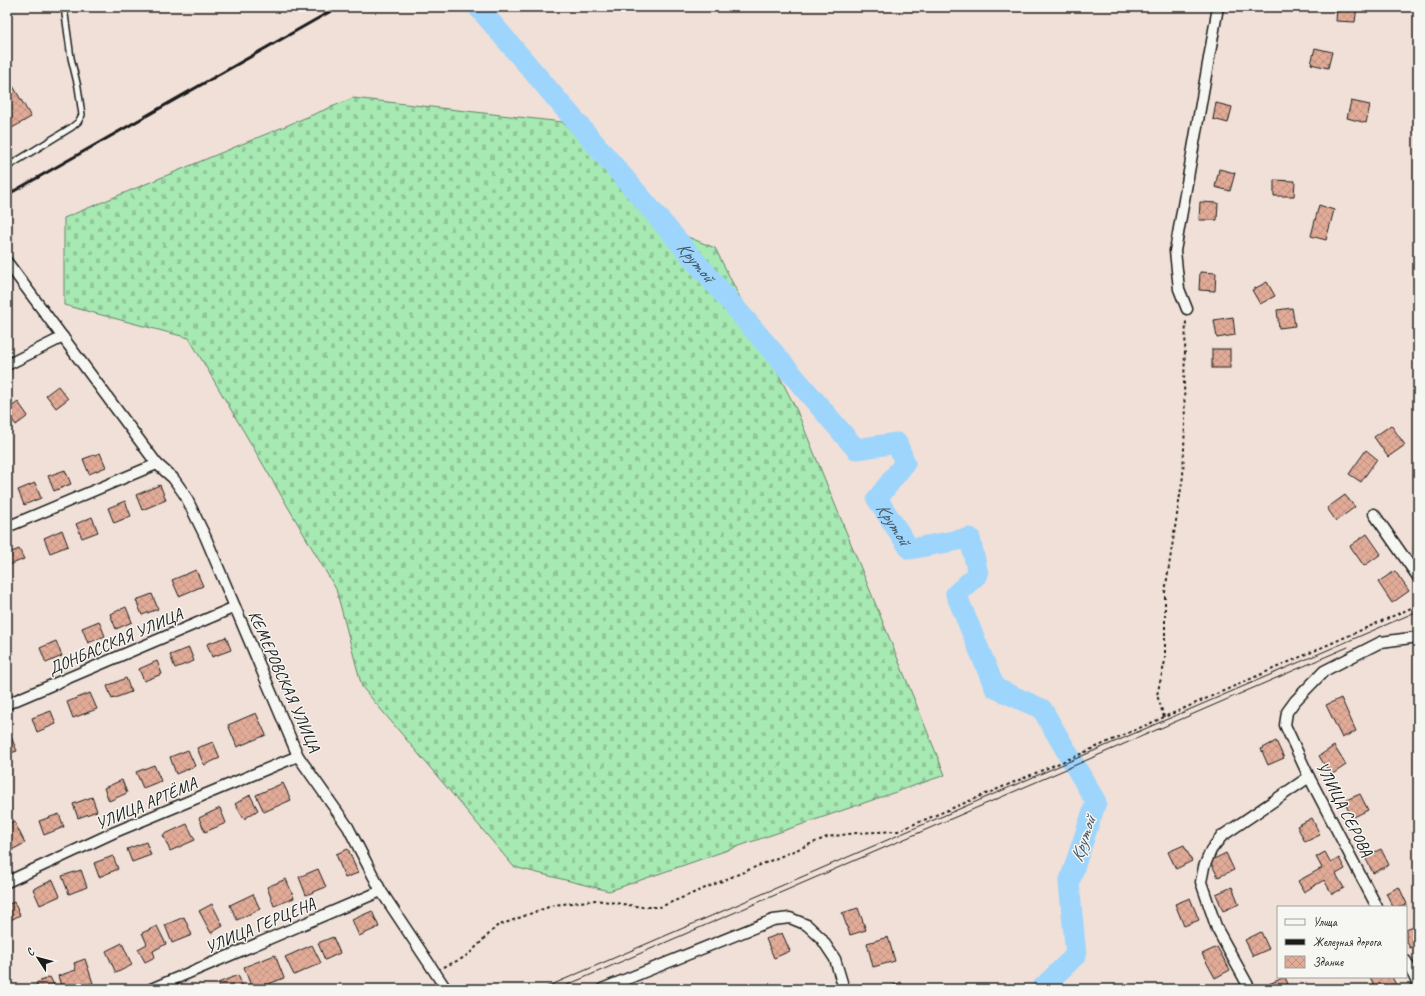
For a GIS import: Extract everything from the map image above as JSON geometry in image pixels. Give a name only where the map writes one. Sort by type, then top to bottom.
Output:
[{"type":"street","points":[[1187,309],[1179,289],[1175,251],[1218,7]]},
{"type":"street","name":"КЕМЕРОВСКАЯ УЛИЦА","points":[[7,262],[156,464],[173,478],[185,495],[205,536],[298,756],[348,828],[381,891],[446,989]]},
{"type":"street","points":[[7,366],[63,337]]},
{"type":"street","points":[[7,527],[156,464]]},
{"type":"street","points":[[1374,514],[1418,577]]},
{"type":"street","name":"ДОНБАССКАЯ УЛИЦА","points":[[7,704],[235,608]]},
{"type":"street","name":"УЛИЦА СЕРОВА","points":[[1377,906],[1309,777],[1285,725],[1287,712],[1295,700],[1324,671],[1381,642],[1418,637]]},
{"type":"street","name":"УЛИЦА АРТЁМА","points":[[7,882],[115,832],[298,756]]},
{"type":"street","points":[[1250,989],[1217,930],[1201,882],[1204,867],[1211,850],[1222,836],[1309,777]]},
{"type":"street","name":"УЛИЦА ГЕРЦЕНА","points":[[151,989],[381,891]]},
{"type":"street","points":[[602,989],[773,920],[790,918],[807,925],[821,938],[835,959],[844,989]]},
{"type":"street","points":[[1407,963],[1418,984]]},
{"type":"lane","points":[[7,166],[72,127],[78,122],[82,115],[78,87],[71,58],[64,7]]},
{"type":"path","points":[[1164,717],[1157,694],[1165,661],[1165,592],[1183,476],[1185,422],[1184,383],[1187,309]]},
{"type":"path","points":[[435,972],[463,958],[497,926],[554,905],[596,900],[642,907],[660,907],[827,837],[856,833],[898,831],[1076,756],[1418,605]]},
{"type":"green space","points":[[353,98],[562,122],[678,233],[715,248],[797,411],[945,775],[609,891],[514,867],[362,687],[336,589],[189,338],[64,305],[64,218]]},
{"type":"building","points":[[1337,7],[1357,7],[1355,22],[1336,21]]},
{"type":"building","points":[[1315,48],[1332,52],[1328,68],[1311,64]]},
{"type":"building","points":[[13,86],[31,117],[7,131],[7,90]]},
{"type":"building","points":[[1351,101],[1370,105],[1366,123],[1347,118]]},
{"type":"building","points":[[1216,103],[1232,107],[1228,123],[1213,119]]},
{"type":"building","points":[[1219,169],[1235,173],[1230,191],[1215,187]]},
{"type":"building","points":[[1274,180],[1295,181],[1294,196],[1274,196]]},
{"type":"building","points":[[1200,202],[1218,203],[1217,220],[1199,220]]},
{"type":"building","points":[[1319,205],[1334,210],[1326,240],[1311,236]]},
{"type":"building","points":[[1200,272],[1216,273],[1215,291],[1199,290]]},
{"type":"building","points":[[1267,282],[1275,296],[1260,304],[1252,290]]},
{"type":"building","points":[[1292,308],[1295,326],[1279,328],[1277,310]]},
{"type":"building","points":[[1233,317],[1235,335],[1217,338],[1214,320]]},
{"type":"building","points":[[1212,349],[1230,349],[1230,368],[1212,368]]},
{"type":"building","points":[[58,386],[68,399],[56,408],[46,395]]},
{"type":"building","points":[[18,402],[28,416],[16,425],[7,413],[7,410]]},
{"type":"building","points":[[1391,425],[1405,445],[1388,457],[1374,437]]},
{"type":"building","points":[[1366,450],[1377,459],[1361,482],[1349,474]]},
{"type":"building","points":[[100,453],[106,467],[89,474],[83,459]]},
{"type":"building","points":[[65,470],[71,484],[54,491],[48,476]]},
{"type":"building","points":[[35,483],[41,498],[24,505],[18,490]]},
{"type":"building","points":[[160,485],[166,500],[142,510],[136,495]]},
{"type":"building","points":[[1345,495],[1355,507],[1336,521],[1327,508]]},
{"type":"building","points":[[125,501],[131,516],[114,523],[108,508]]},
{"type":"building","points":[[92,517],[98,532],[82,538],[76,524]]},
{"type":"building","points":[[62,530],[68,546],[50,553],[44,538]]},
{"type":"building","points":[[1367,534],[1381,554],[1364,566],[1350,546]]},
{"type":"building","points":[[19,549],[24,559],[7,566],[7,554]]},
{"type":"building","points":[[196,570],[203,586],[179,596],[172,580]]},
{"type":"building","points":[[1395,571],[1409,591],[1392,603],[1378,582]]},
{"type":"building","points":[[152,594],[158,609],[142,615],[136,600]]},
{"type":"building","points":[[126,607],[132,622],[116,629],[110,614]]},
{"type":"building","points":[[99,621],[105,636],[88,643],[82,628]]},
{"type":"building","points":[[226,637],[231,650],[212,657],[207,644]]},
{"type":"building","points":[[56,641],[62,656],[46,663],[40,648]]},
{"type":"building","points":[[189,648],[194,661],[175,668],[170,655]]},
{"type":"building","points":[[157,661],[162,674],[144,681],[139,669]]},
{"type":"building","points":[[126,678],[131,692],[112,699],[107,686]]},
{"type":"building","points":[[90,693],[97,709],[73,718],[67,702]]},
{"type":"building","points":[[1341,698],[1356,731],[1342,738],[1326,705]]},
{"type":"building","points":[[51,711],[56,724],[37,732],[32,718]]},
{"type":"building","points":[[256,713],[266,735],[237,747],[228,725]]},
{"type":"building","points":[[9,732],[17,751],[7,754],[7,733]]},
{"type":"building","points":[[1276,741],[1284,758],[1268,765],[1261,749]]},
{"type":"building","points":[[213,742],[220,758],[204,765],[197,748]]},
{"type":"building","points":[[1334,746],[1346,765],[1331,775],[1319,756]]},
{"type":"building","points":[[188,750],[195,766],[176,774],[170,757]]},
{"type":"building","points":[[154,765],[161,781],[143,788],[136,772]]},
{"type":"building","points":[[122,780],[127,793],[109,801],[104,788]]},
{"type":"building","points":[[283,783],[291,800],[264,812],[256,795]]},
{"type":"building","points":[[1360,794],[1368,810],[1352,818],[1344,801]]},
{"type":"building","points":[[250,795],[258,810],[244,819],[235,804]]},
{"type":"building","points":[[92,797],[97,811],[78,818],[73,804]]},
{"type":"building","points":[[220,808],[226,823],[205,832],[199,818]]},
{"type":"building","points":[[59,814],[64,827],[44,835],[39,821]]},
{"type":"building","points":[[1312,818],[1320,835],[1305,842],[1297,826]]},
{"type":"building","points":[[14,821],[25,843],[8,852],[7,825]]},
{"type":"building","points":[[187,824],[195,840],[170,851],[163,835]]},
{"type":"building","points":[[146,842],[151,855],[132,862],[127,849]]},
{"type":"building","points":[[1184,845],[1192,861],[1176,869],[1168,852]]},
{"type":"building","points":[[348,849],[358,873],[345,878],[336,854]]},
{"type":"building","points":[[1381,849],[1389,865],[1373,873],[1365,857]]},
{"type":"building","points":[[1325,852],[1331,863],[1339,858],[1345,869],[1336,874],[1344,888],[1332,894],[1324,880],[1304,892],[1298,881],[1322,868],[1316,857]]},
{"type":"building","points":[[1226,853],[1234,870],[1218,877],[1210,861]]},
{"type":"building","points":[[113,856],[118,869],[99,877],[94,863]]},
{"type":"building","points":[[318,869],[326,887],[306,895],[299,877]]},
{"type":"building","points":[[81,870],[87,887],[69,894],[62,876]]},
{"type":"building","points":[[286,879],[294,898],[274,906],[267,887]]},
{"type":"building","points":[[53,880],[60,896],[40,905],[33,889]]},
{"type":"building","points":[[1232,887],[1239,904],[1223,911],[1216,894]]},
{"type":"building","points":[[1399,887],[1407,904],[1403,906],[1392,906],[1386,893]]},
{"type":"building","points":[[253,894],[260,909],[237,920],[230,905]]},
{"type":"building","points":[[1190,898],[1199,920],[1184,926],[1175,904]]},
{"type":"building","points":[[14,902],[20,915],[7,922],[7,905]]},
{"type":"building","points":[[212,904],[223,926],[211,933],[199,911]]},
{"type":"building","points":[[858,908],[866,930],[850,935],[842,913]]},
{"type":"building","points":[[372,911],[379,927],[359,936],[352,920]]},
{"type":"building","points":[[184,917],[192,935],[172,943],[165,925]]},
{"type":"building","points":[[1416,925],[1418,930],[1418,945],[1410,948],[1407,942],[1407,929]]},
{"type":"building","points":[[157,926],[166,944],[153,951],[155,957],[145,962],[138,949],[147,944],[142,933]]},
{"type":"building","points":[[1261,932],[1269,949],[1253,956],[1245,940]]},
{"type":"building","points":[[782,933],[790,951],[774,958],[766,939]]},
{"type":"building","points":[[333,937],[340,953],[325,960],[318,943]]},
{"type":"building","points":[[888,937],[895,961],[873,967],[867,943]]},
{"type":"building","points":[[122,943],[132,965],[116,973],[106,951]]},
{"type":"building","points":[[312,945],[321,963],[294,975],[285,957]]},
{"type":"building","points":[[1217,947],[1230,970],[1215,978],[1202,954]]},
{"type":"building","points":[[275,955],[284,978],[256,989],[252,989],[244,967]]},
{"type":"building","points":[[85,959],[93,983],[76,989],[62,989],[58,976],[76,970],[74,963]]},
{"type":"building","points":[[238,975],[244,989],[221,989],[218,983]]},
{"type":"building","points":[[50,977],[56,989],[39,989],[36,983]]},
{"type":"building","points":[[1285,978],[1290,989],[1271,989],[1269,984]]},
{"type":"building","points":[[1370,978],[1392,978],[1397,987],[1394,989],[1376,989]]},
{"type":"building","points":[[901,982],[904,989],[886,989]]},
{"type":"waterway","name":"Крутой","points":[[478,7],[856,449],[897,443],[905,463],[877,499],[910,549],[970,538],[978,574],[956,594],[995,688],[1042,709],[1096,802],[1069,883],[1076,955],[1041,989]]},
{"type":"tram line","points":[[542,989],[1418,611]]},
{"type":"tram line","points":[[558,989],[1348,647]]},
{"type":"railway","points":[[7,195],[338,7]]}]
